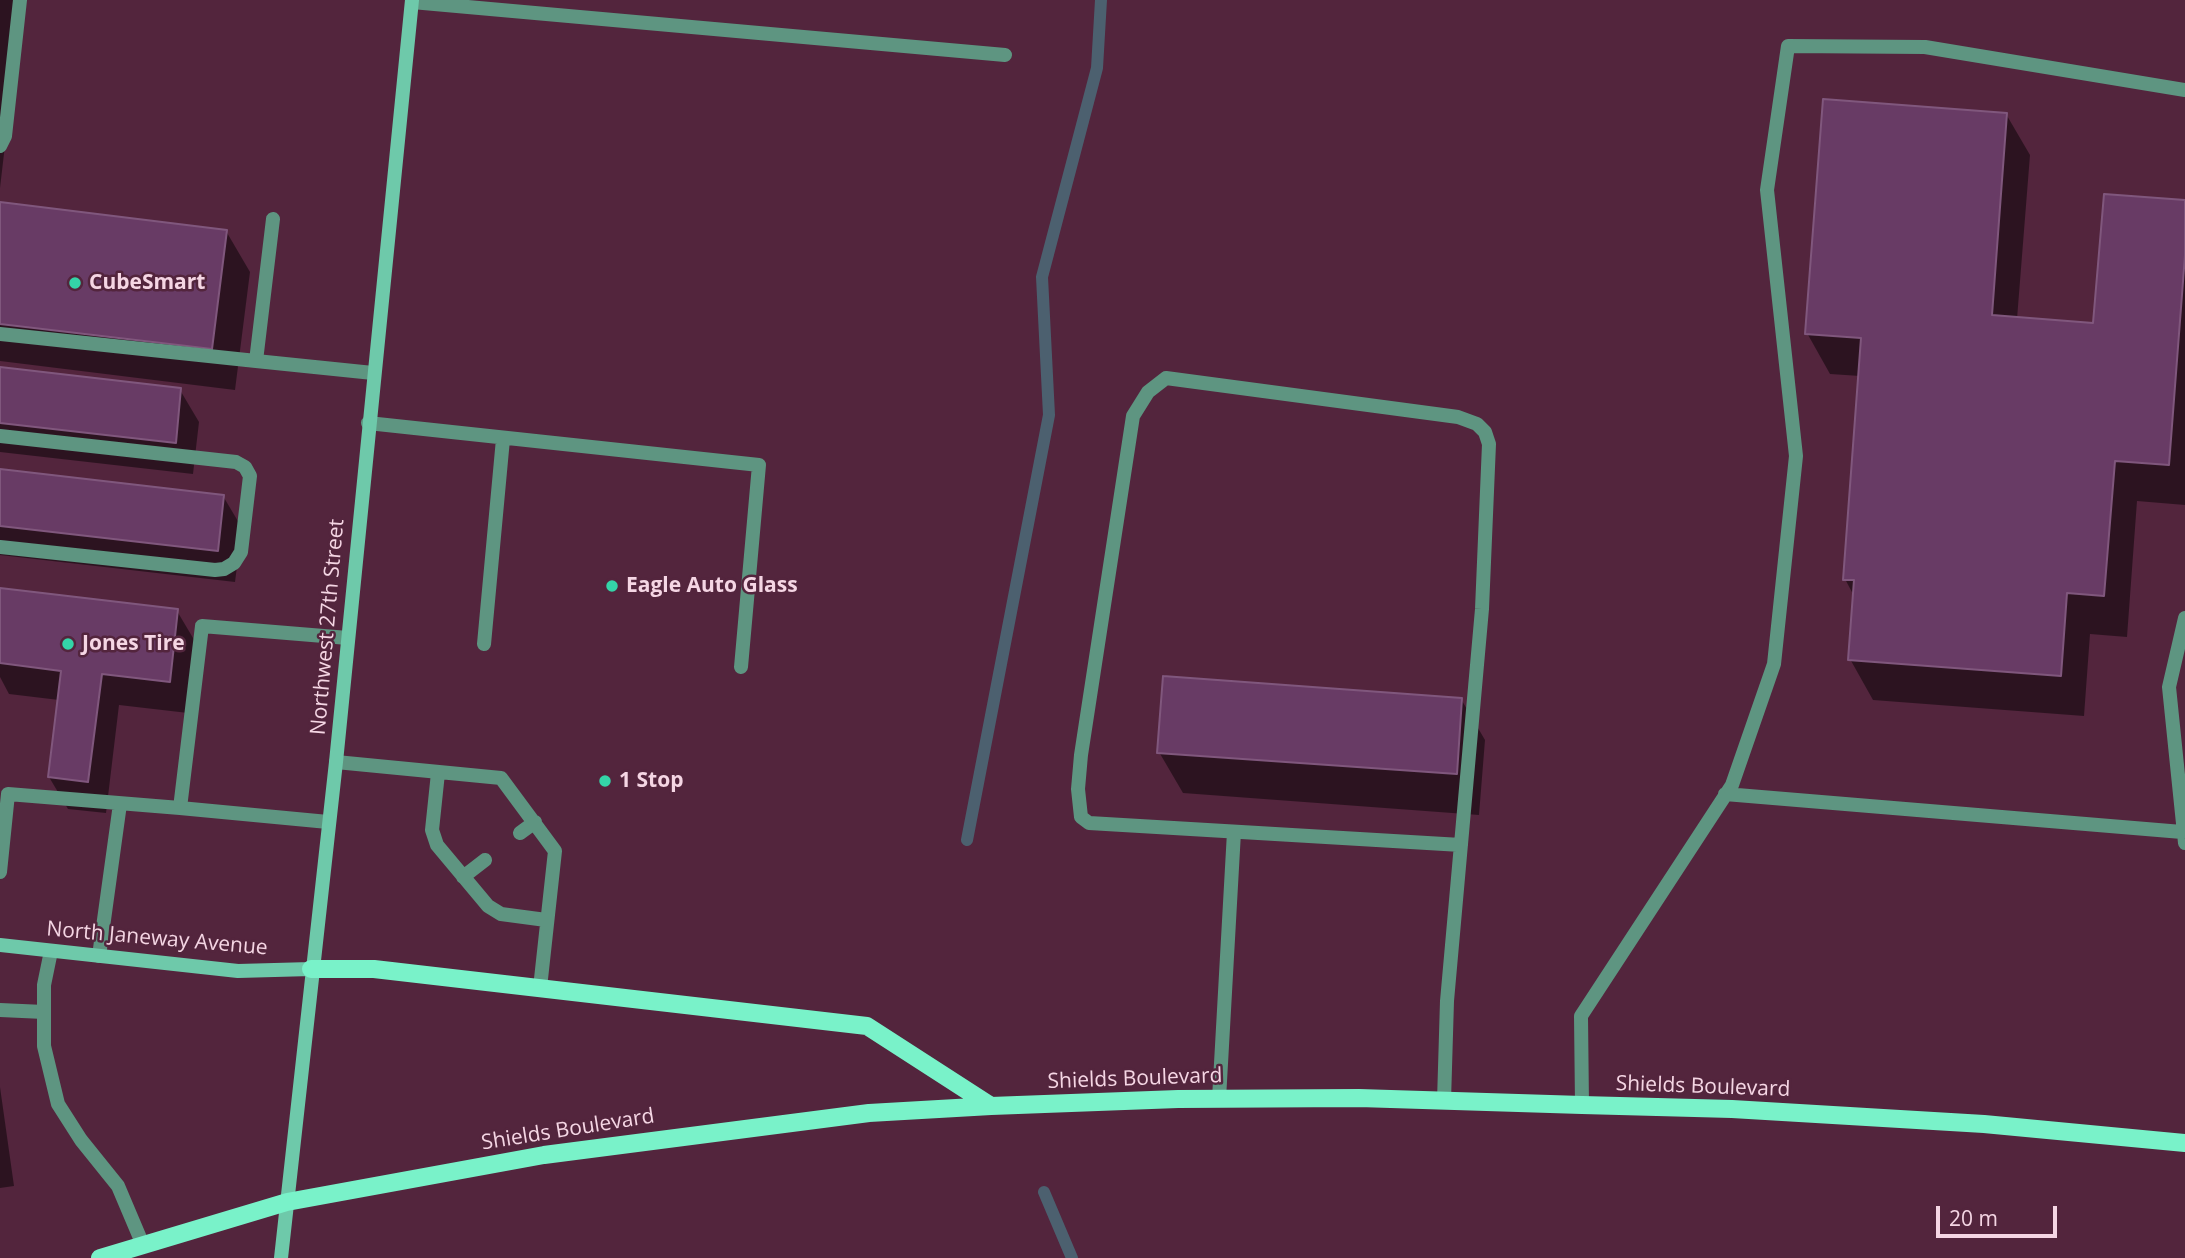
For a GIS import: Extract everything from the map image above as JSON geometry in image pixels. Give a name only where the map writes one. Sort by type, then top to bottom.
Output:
[{"type":"main road","name":"Northwest 27th Street","points":[[281,1258],[336,762],[412,1]]},
{"type":"main road","name":"North Janeway Avenue","points":[[0,946],[238,971],[311,969]]},
{"type":"main road","points":[[311,969],[374,969],[867,1026],[991,1107]]},
{"type":"main road","name":"Shields Boulevard","points":[[100,1258],[287,1202],[544,1156],[692,1134],[869,1114],[991,1107],[1219,1099],[1444,1101],[1732,1109],[1970,1123],[2185,1143]]},
{"type":"street","points":[[0,146],[5,136],[20,0]]},
{"type":"street","points":[[412,1],[1005,55]]},
{"type":"street","points":[[1582,1105],[1581,1016],[1732,785],[1774,664],[1796,456],[1767,190],[1788,46],[1925,47],[2185,90]]},
{"type":"street","points":[[256,361],[273,219]]},
{"type":"street","points":[[0,334],[373,373]]},
{"type":"street","points":[[1444,1101],[1447,1001],[1461,845],[1482,609],[1489,444],[1485,432],[1477,424],[1458,418],[1166,378],[1148,391],[1133,416],[1081,755],[1078,789],[1080,817],[1089,823],[1461,845]]},
{"type":"street","points":[[368,423],[759,465],[741,667]]},
{"type":"street","points":[[0,436],[236,462],[245,467],[250,477],[241,552],[234,563],[225,569],[0,547]]},
{"type":"street","points":[[485,645],[503,439]]},
{"type":"street","points":[[1725,794],[2184,838],[2169,687],[2185,618]]},
{"type":"street","points":[[180,808],[202,626],[348,638]]},
{"type":"street","points":[[336,762],[502,778],[555,851],[540,988]]},
{"type":"street","points":[[438,772],[432,830],[436,845],[488,906],[501,914],[546,920]]},
{"type":"street","points":[[0,872],[8,794],[328,822]]},
{"type":"street","points":[[99,956],[120,804]]},
{"type":"street","points":[[520,833],[535,822]]},
{"type":"street","points":[[1219,1099],[1234,832]]},
{"type":"street","points":[[463,877],[485,860]]},
{"type":"street","points":[[51,951],[44,985],[44,1046],[58,1104],[81,1140],[118,1186],[143,1245]]},
{"type":"street","points":[[0,1010],[44,1012]]},
{"type":"building","points":[[1823,99],[2007,113],[1992,315],[2093,323],[2104,194],[2185,200],[2185,255],[2169,465],[2115,461],[2104,596],[2067,593],[2061,676],[1848,660],[1854,580],[1843,580],[1861,338],[1805,334]]},
{"type":"building","points":[[0,202],[227,230],[212,349],[0,324]]},
{"type":"building","points":[[0,367],[181,388],[176,443],[0,423]]},
{"type":"building","points":[[0,469],[224,495],[218,551],[0,526]]},
{"type":"building","points":[[0,588],[178,609],[170,682],[102,674],[88,782],[48,777],[61,671],[0,663]]},
{"type":"building","points":[[1163,676],[1462,698],[1457,774],[1157,753]]},
{"type":"waterway","points":[[967,840],[1049,415],[1042,277],[1097,68],[1101,0]]},
{"type":"waterway","points":[[1044,1192],[1072,1258]]},
{"type":"place","name":"CubeSmart","points":[[75,283]]},
{"type":"place","name":"Eagle Auto Glass","points":[[612,586]]},
{"type":"place","name":"Jones Tire","points":[[68,644]]},
{"type":"place","name":"1 Stop","points":[[605,781]]}]
